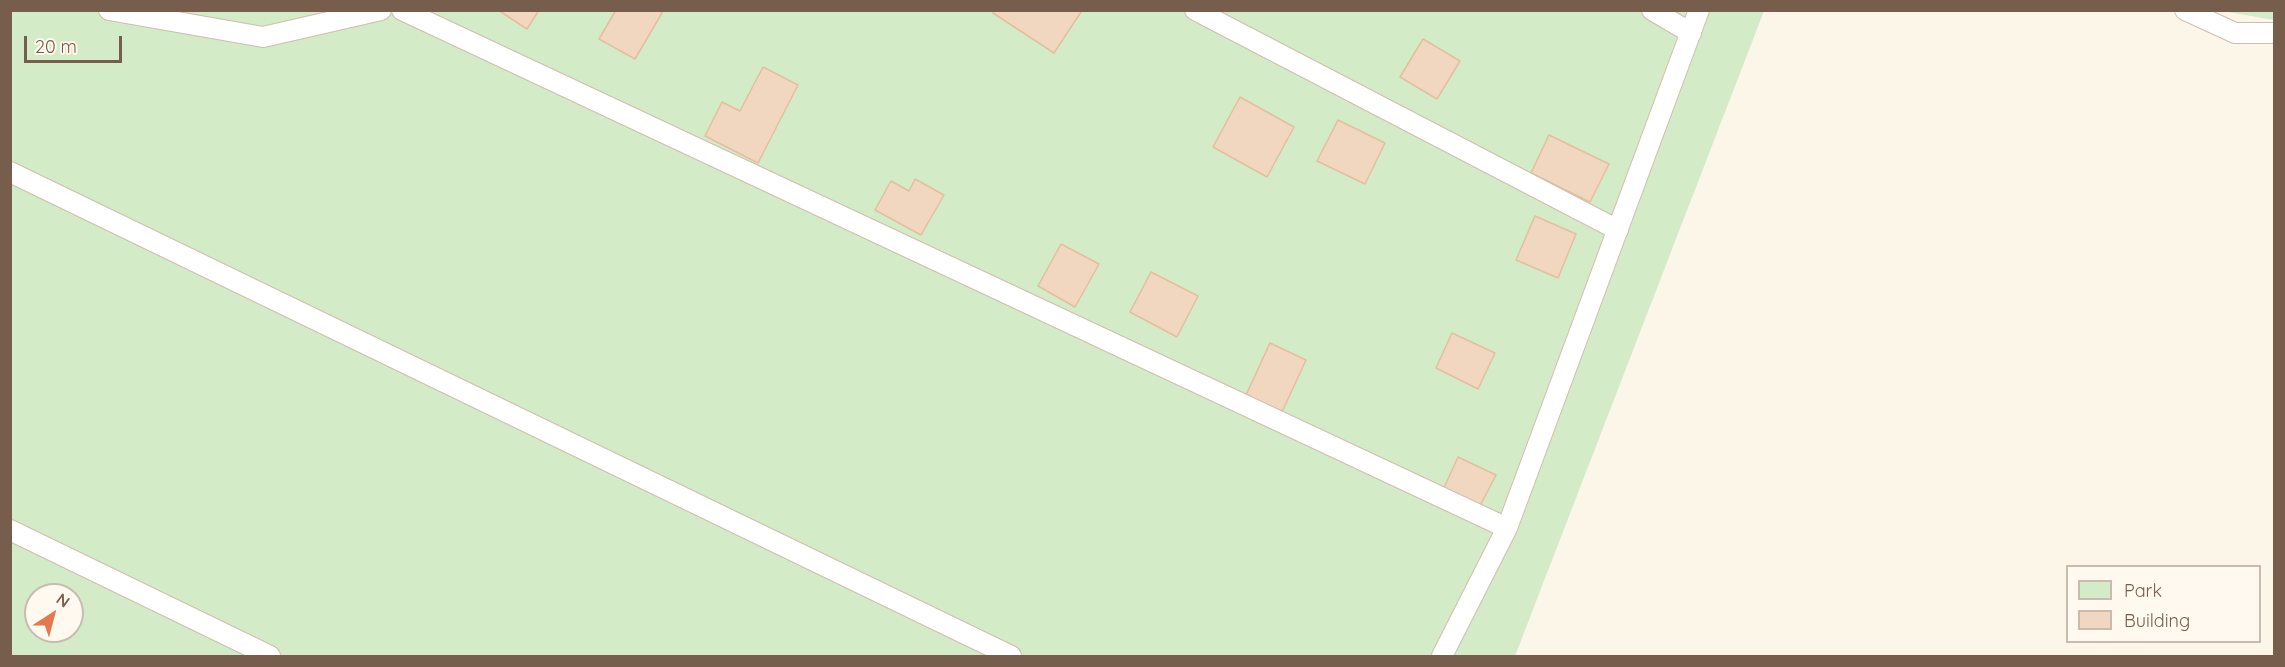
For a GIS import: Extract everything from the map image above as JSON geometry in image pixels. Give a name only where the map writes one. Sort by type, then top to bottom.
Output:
[{"type":"lane","points":[[109,10],[263,37],[381,10]]},
{"type":"lane","points":[[402,10],[1507,528]]},
{"type":"lane","points":[[1195,10],[1618,230]]},
{"type":"lane","points":[[1652,10],[1691,33]]},
{"type":"lane","points":[[1442,657],[1507,528],[1699,10]]},
{"type":"lane","points":[[2185,10],[2235,33],[2274,33]]},
{"type":"lane","points":[[10,172],[1011,657]]},
{"type":"lane","points":[[10,530],[270,657]]},
{"type":"green space","points":[[10,11],[1764,11],[1515,656],[11,656]]},
{"type":"green space","points":[[2222,11],[2274,11],[2274,20]]},
{"type":"building","points":[[498,10],[539,10],[527,29]]},
{"type":"building","points":[[616,10],[658,10],[662,13],[635,59],[599,39]]},
{"type":"building","points":[[994,10],[1080,10],[1081,12],[1054,53],[993,13]]},
{"type":"building","points":[[1423,39],[1460,61],[1437,99],[1400,77]]},
{"type":"building","points":[[763,67],[798,85],[758,163],[705,136],[722,102],[740,111]]},
{"type":"building","points":[[1240,97],[1294,127],[1267,177],[1213,147]]},
{"type":"building","points":[[1338,120],[1385,143],[1365,184],[1317,161]]},
{"type":"building","points":[[1549,135],[1609,164],[1590,202],[1531,173]]},
{"type":"building","points":[[915,179],[944,195],[921,235],[875,210],[891,181],[909,191]]},
{"type":"building","points":[[1535,216],[1576,234],[1558,278],[1516,260]]},
{"type":"building","points":[[1061,244],[1099,264],[1075,307],[1038,286]]},
{"type":"building","points":[[1151,272],[1198,296],[1177,337],[1130,312]]},
{"type":"building","points":[[1452,333],[1495,353],[1478,389],[1436,368]]},
{"type":"building","points":[[1270,343],[1306,360],[1282,412],[1246,395]]},
{"type":"building","points":[[1458,457],[1496,475],[1479,508],[1443,490]]}]
